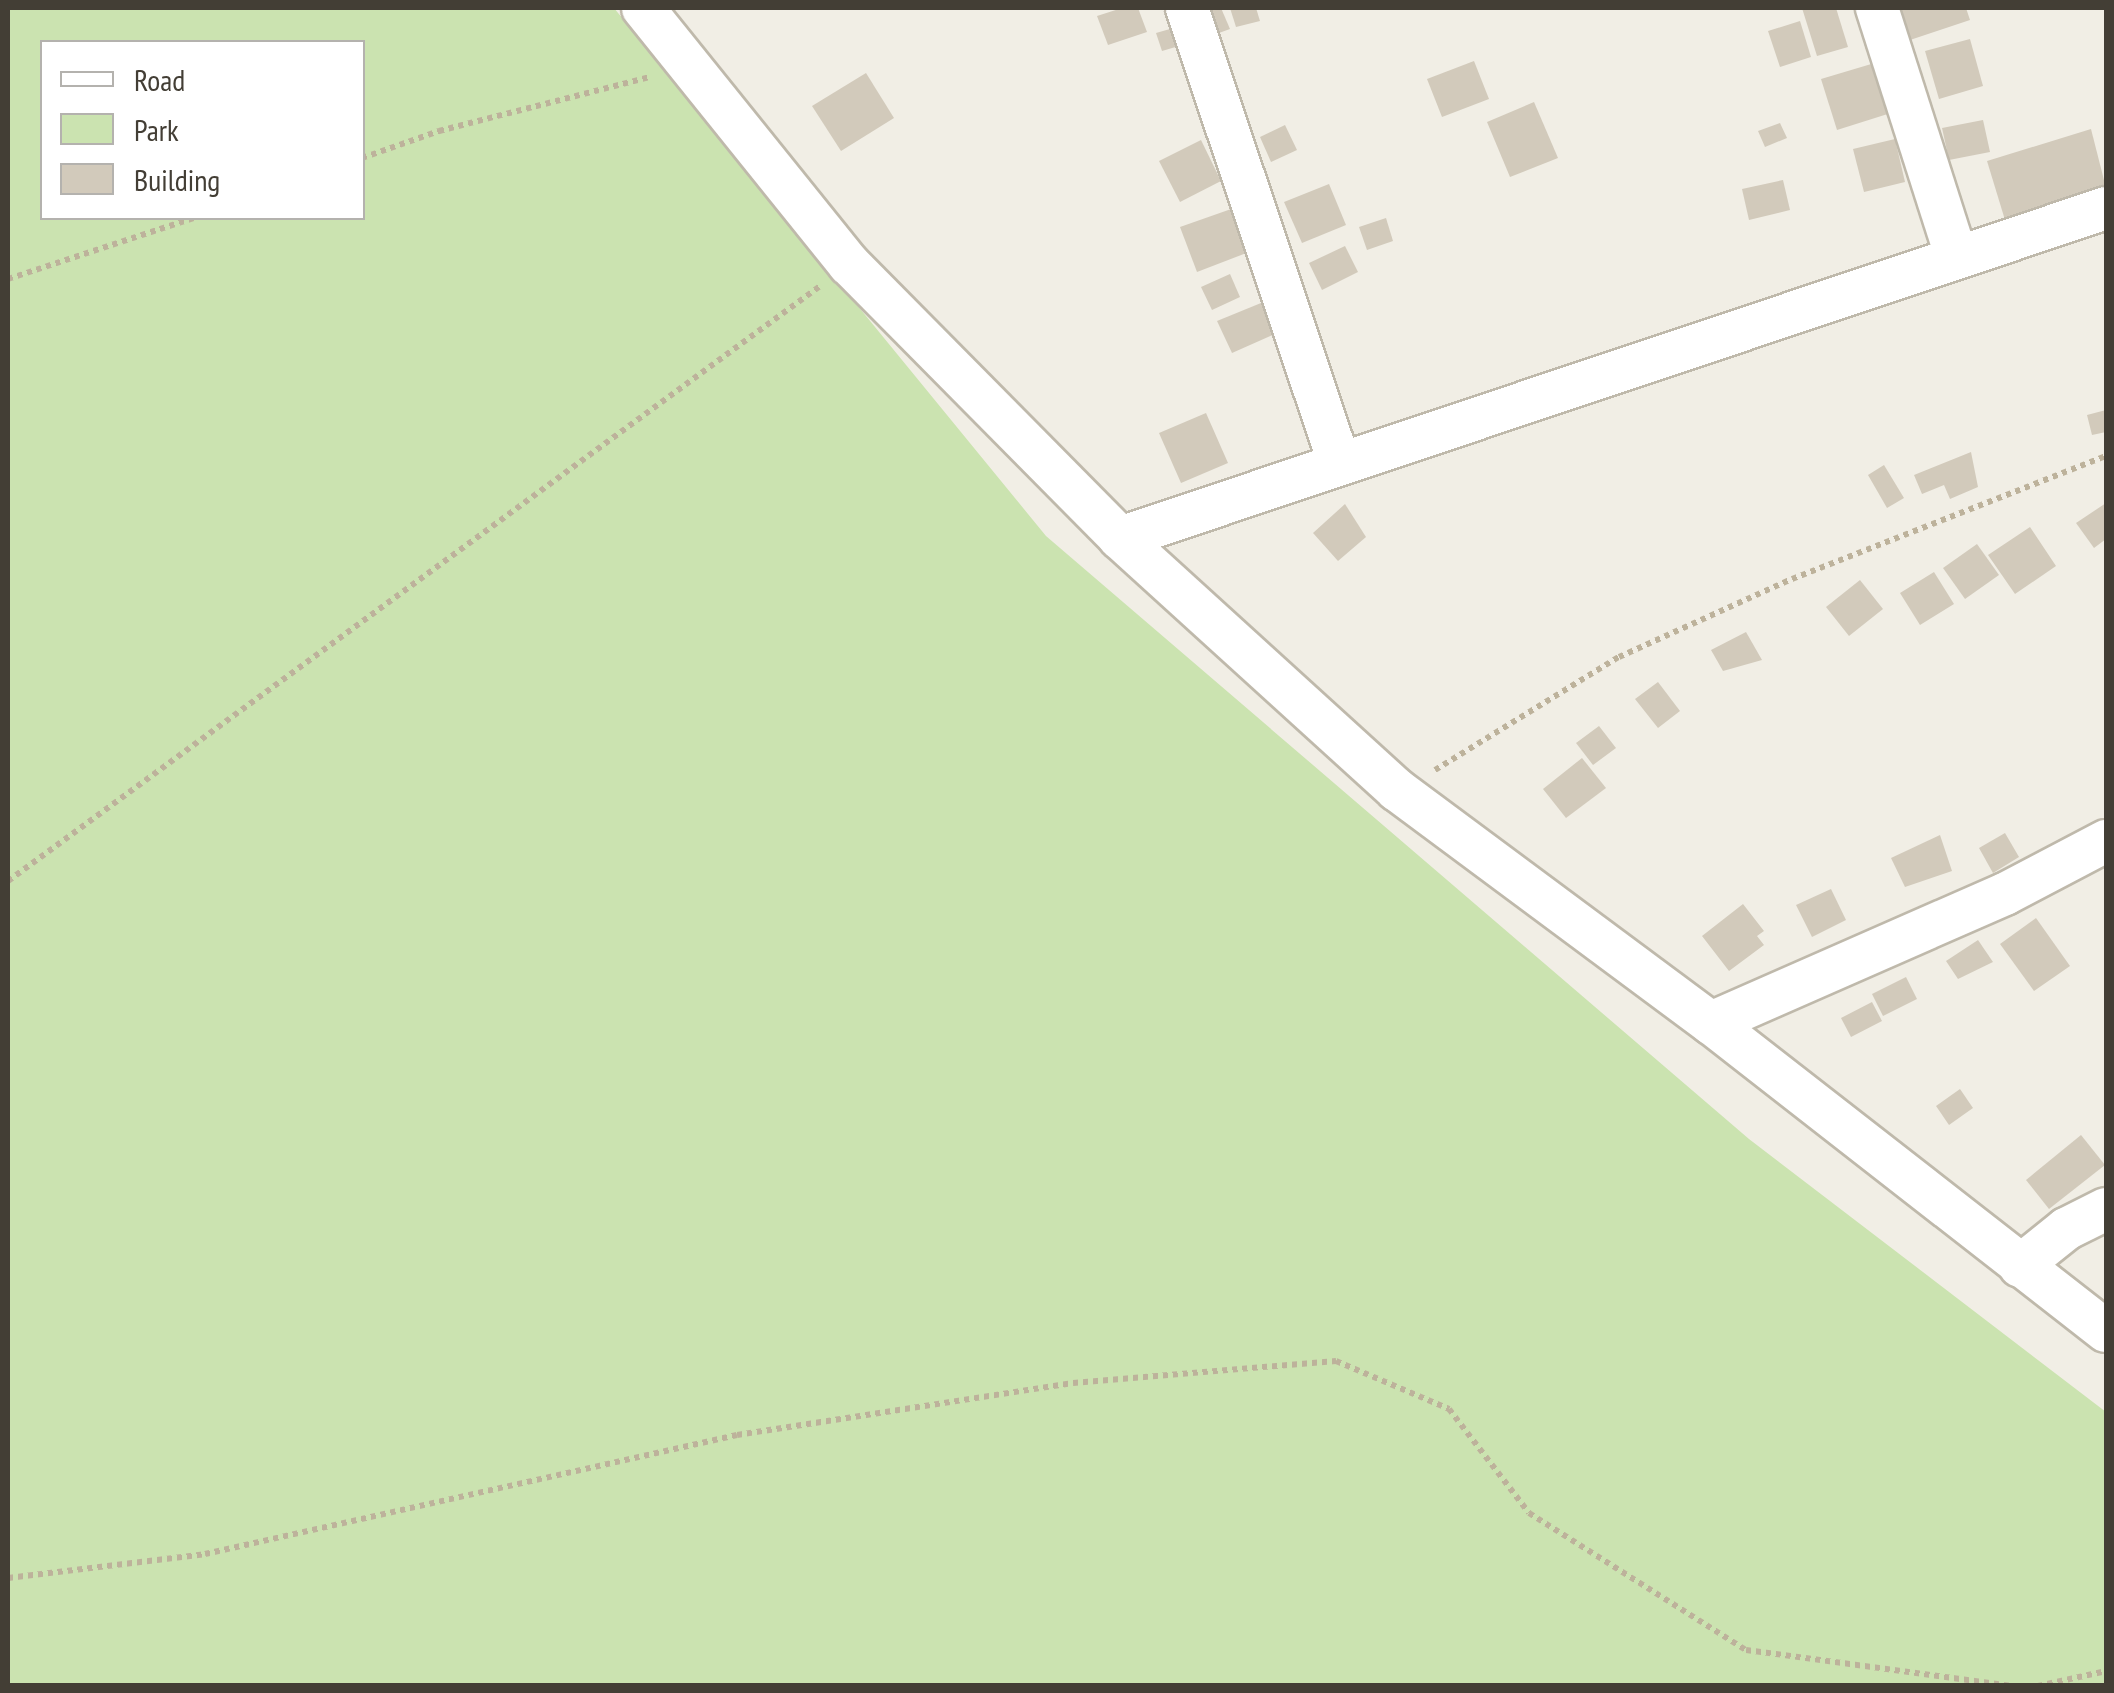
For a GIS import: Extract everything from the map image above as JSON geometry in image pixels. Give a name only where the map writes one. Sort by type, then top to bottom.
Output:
[{"type":"street","points":[[644,8],[850,264],[1120,538],[1397,790],[1711,1023],[2106,1331]]},
{"type":"street","points":[[1187,8],[1339,462]]},
{"type":"street","points":[[1876,8],[1957,258]]},
{"type":"street","points":[[1120,538],[2106,208]]},
{"type":"street","points":[[1711,1023],[2006,894],[2106,841]]},
{"type":"street","points":[[2020,1266],[2066,1229],[2106,1209]]},
{"type":"path","points":[[365,157],[439,131],[690,66]]},
{"type":"path","points":[[8,279],[187,220]]},
{"type":"path","points":[[8,880],[850,264]]},
{"type":"path","points":[[1397,790],[1619,657],[1792,579],[2106,456]]},
{"type":"path","points":[[8,1578],[205,1554],[737,1435],[1073,1383],[1336,1361],[1449,1409],[1529,1513],[1746,1650],[2014,1686]]},
{"type":"path","points":[[2038,1686],[2106,1671]]},
{"type":"green space","points":[[8,8],[614,8],[1046,536],[1749,1139],[2106,1412],[2106,1685],[8,1686]]},
{"type":"building","points":[[1122,8],[1138,8],[1147,32],[1108,45],[1097,16]]},
{"type":"building","points":[[1221,8],[1230,29],[1205,38],[1196,13]]},
{"type":"building","points":[[1230,8],[1256,8],[1260,21],[1236,27]]},
{"type":"building","points":[[1802,8],[1836,8],[1848,47],[1817,56]]},
{"type":"building","points":[[1899,8],[1966,8],[1970,20],[1910,40]]},
{"type":"building","points":[[1800,21],[1811,57],[1780,67],[1768,31]]},
{"type":"building","points":[[1184,25],[1189,43],[1162,51],[1156,33]]},
{"type":"building","points":[[1970,39],[1983,86],[1939,99],[1925,51]]},
{"type":"building","points":[[1474,61],[1489,99],[1442,117],[1427,79]]},
{"type":"building","points":[[1878,62],[1894,112],[1837,130],[1821,79]]},
{"type":"building","points":[[866,73],[894,118],[841,151],[812,106]]},
{"type":"building","points":[[1534,102],[1558,158],[1510,177],[1487,122]]},
{"type":"building","points":[[1983,120],[1990,152],[1949,160],[1942,128]]},
{"type":"building","points":[[1780,123],[1787,138],[1765,147],[1758,131]]},
{"type":"building","points":[[1285,125],[1297,150],[1271,162],[1260,137]]},
{"type":"building","points":[[2091,129],[2106,188],[2005,220],[1987,161]]},
{"type":"building","points":[[1895,139],[1905,182],[1864,192],[1853,149]]},
{"type":"building","points":[[1201,140],[1221,181],[1180,202],[1159,161]]},
{"type":"building","points":[[1783,180],[1790,210],[1749,220],[1742,189]]},
{"type":"building","points":[[1329,184],[1346,225],[1302,243],[1284,202]]},
{"type":"building","points":[[1234,208],[1249,252],[1197,272],[1180,227]]},
{"type":"building","points":[[1386,218],[1393,241],[1367,250],[1359,227]]},
{"type":"building","points":[[1345,246],[1358,272],[1322,290],[1309,263]]},
{"type":"building","points":[[1230,274],[1240,297],[1212,310],[1201,287]]},
{"type":"building","points":[[1261,303],[1275,334],[1232,353],[1217,321]]},
{"type":"building","points":[[2106,410],[2106,432],[2092,435],[2087,415]]},
{"type":"building","points":[[1206,413],[1228,463],[1181,483],[1159,433]]},
{"type":"building","points":[[1971,452],[1978,487],[1950,499],[1944,485],[1922,494],[1914,475]]},
{"type":"building","points":[[1884,465],[1904,498],[1887,508],[1868,475]]},
{"type":"building","points":[[2106,503],[2106,539],[2094,548],[2076,523]]},
{"type":"building","points":[[1345,504],[1366,537],[1338,561],[1313,533]]},
{"type":"building","points":[[2030,527],[2056,566],[2015,594],[1988,555]]},
{"type":"building","points":[[1977,544],[1999,575],[1965,599],[1943,568]]},
{"type":"building","points":[[1934,572],[1954,604],[1920,625],[1900,593]]},
{"type":"building","points":[[1860,580],[1883,609],[1849,636],[1826,607]]},
{"type":"building","points":[[1746,632],[1762,660],[1723,671],[1711,650]]},
{"type":"building","points":[[1658,682],[1680,711],[1658,728],[1635,699]]},
{"type":"building","points":[[1599,726],[1616,748],[1593,765],[1576,743]]},
{"type":"building","points":[[1582,758],[1606,788],[1566,818],[1543,789]]},
{"type":"building","points":[[2005,833],[2019,857],[1993,873],[1979,848]]},
{"type":"building","points":[[1940,835],[1952,871],[1905,887],[1891,858]]},
{"type":"building","points":[[1831,889],[1846,920],[1812,937],[1796,905]]},
{"type":"building","points":[[1743,904],[1764,931],[1757,936],[1764,945],[1729,971],[1702,936]]},
{"type":"building","points":[[2036,918],[2070,966],[2034,991],[2000,944]]},
{"type":"building","points":[[1978,940],[1993,962],[1958,979],[1946,961]]},
{"type":"building","points":[[1906,977],[1917,999],[1883,1016],[1872,994]]},
{"type":"building","points":[[1872,1002],[1882,1021],[1851,1037],[1841,1018]]},
{"type":"building","points":[[1960,1089],[1973,1108],[1949,1125],[1936,1106]]},
{"type":"building","points":[[2081,1135],[2105,1165],[2049,1209],[2026,1180]]}]
